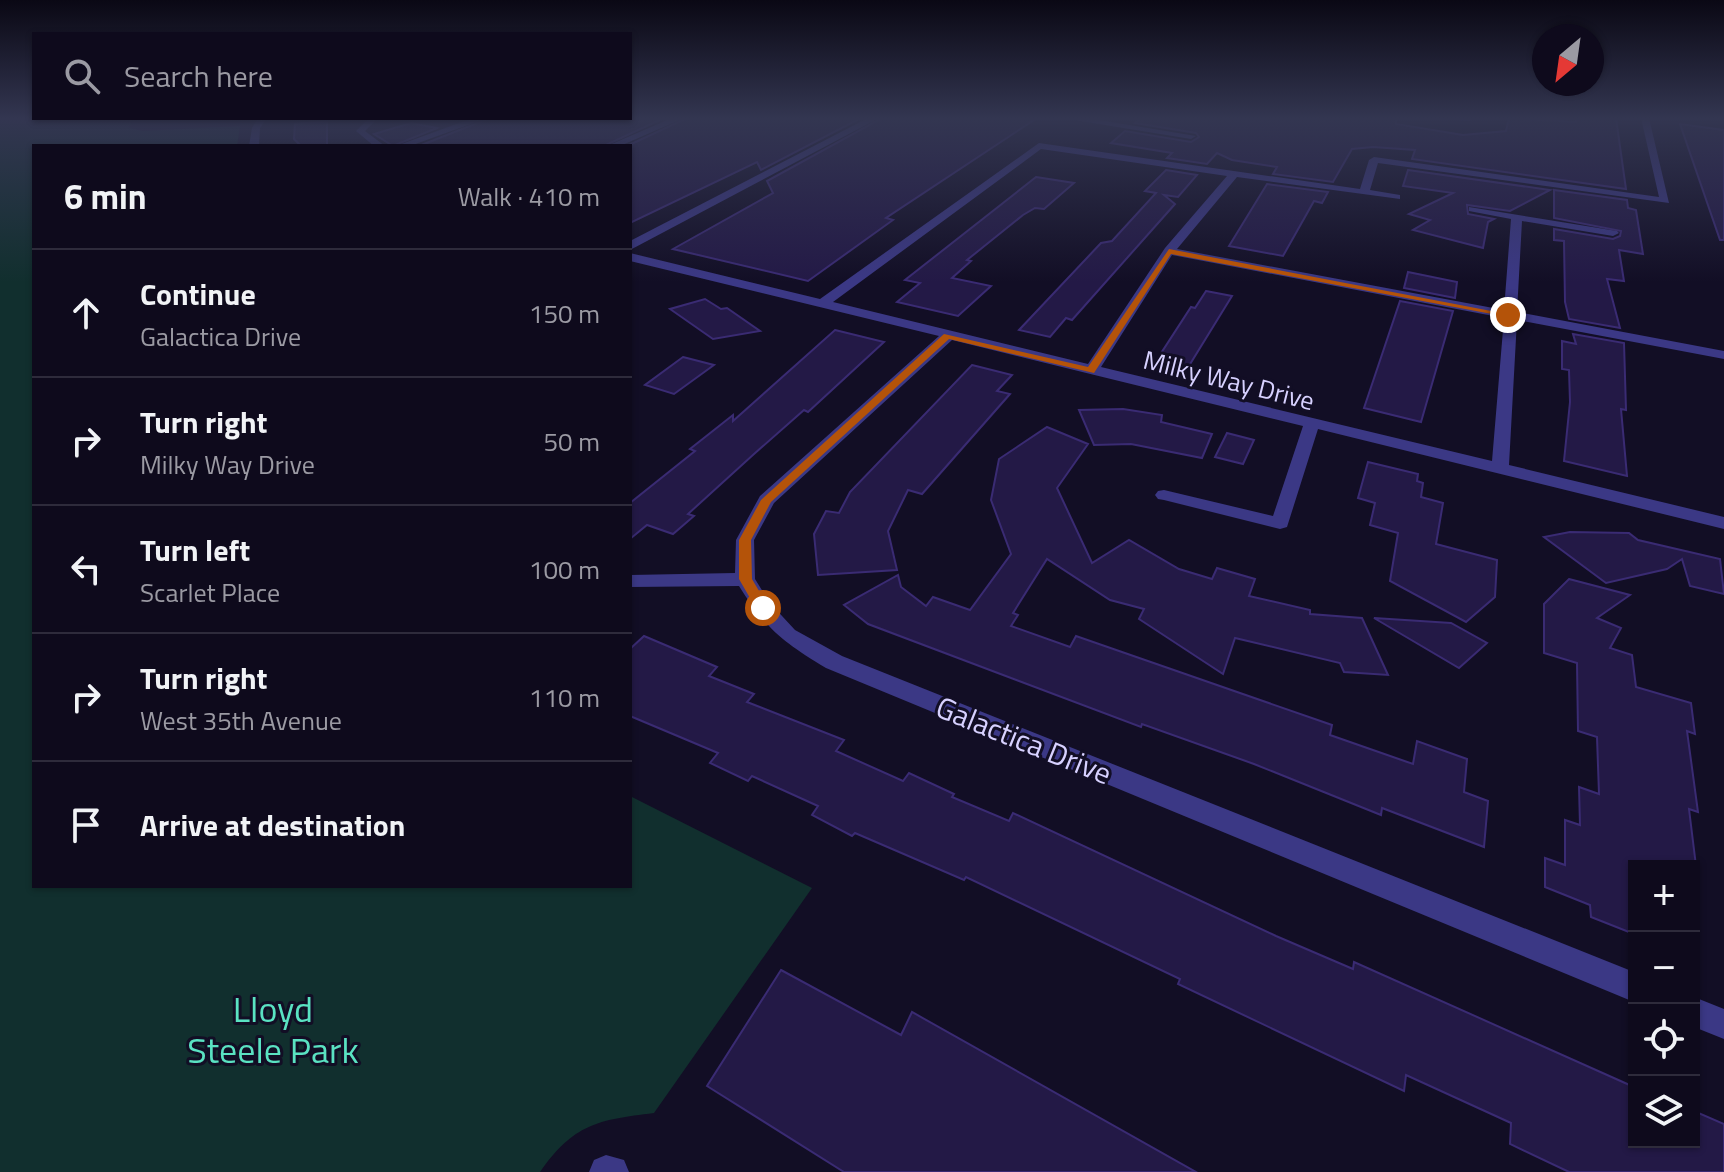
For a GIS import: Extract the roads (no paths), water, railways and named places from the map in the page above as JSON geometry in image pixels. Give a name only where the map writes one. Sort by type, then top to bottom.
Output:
[{"type":"street","points":[[632,245],[770,173]]},
{"type":"street","points":[[821,305],[1002,173]]},
{"type":"street","points":[[1091,371],[1169,251],[1235,173],[1396,197]]},
{"type":"street","points":[[1364,192],[1370,173]]},
{"type":"street","points":[[1464,173],[1665,201],[1658,173]]},
{"type":"street","points":[[1473,209],[1613,233]]},
{"type":"street","points":[[1500,469],[1508,315],[1517,218]]},
{"type":"street","points":[[1169,251],[1724,355]]},
{"type":"street","name":"Milky Way Drive","points":[[632,258],[1724,523]]},
{"type":"street","points":[[632,581],[745,579],[745,540],[766,500],[948,336]]},
{"type":"street","points":[[1164,495],[1280,523],[1312,424]]},
{"type":"street","name":"Galactica Drive","points":[[745,579],[763,608],[788,635],[834,662],[1628,985]]},
{"type":"street","points":[[1700,1014],[1724,1024]]},
{"type":"park label","name":"Lloyd Steele Park","points":[[273,1028]]}]
